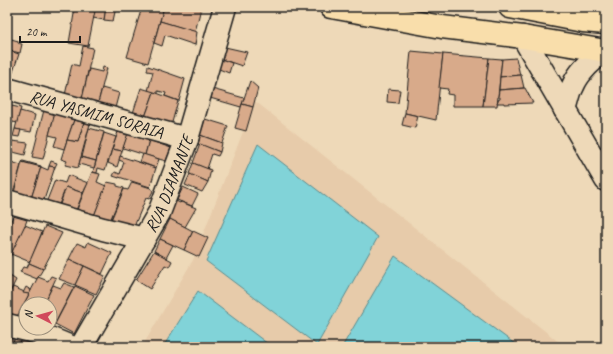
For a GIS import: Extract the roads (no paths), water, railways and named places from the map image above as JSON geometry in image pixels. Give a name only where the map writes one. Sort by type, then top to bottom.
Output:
[{"type":"main road","points":[[331,7],[442,27],[523,37],[605,51]]},
{"type":"main road","points":[[510,7],[606,24]]},
{"type":"street","name":"RUA DIAMANTE","points":[[81,347],[159,213],[187,139],[225,7]]},
{"type":"street","points":[[523,37],[606,180]]},
{"type":"street","points":[[565,110],[572,86],[580,73],[588,64],[605,51]]},
{"type":"street","name":"RUA YASMIM SORAIA","points":[[7,89],[187,139]]},
{"type":"street","points":[[7,201],[103,229],[144,239]]},
{"type":"street","points":[[7,326],[35,332],[71,347]]},
{"type":"water","points":[[258,144],[378,237],[317,345],[206,261]]},
{"type":"water","points":[[395,256],[519,347],[342,347]]},
{"type":"water","points":[[198,291],[272,347],[163,347]]}]
